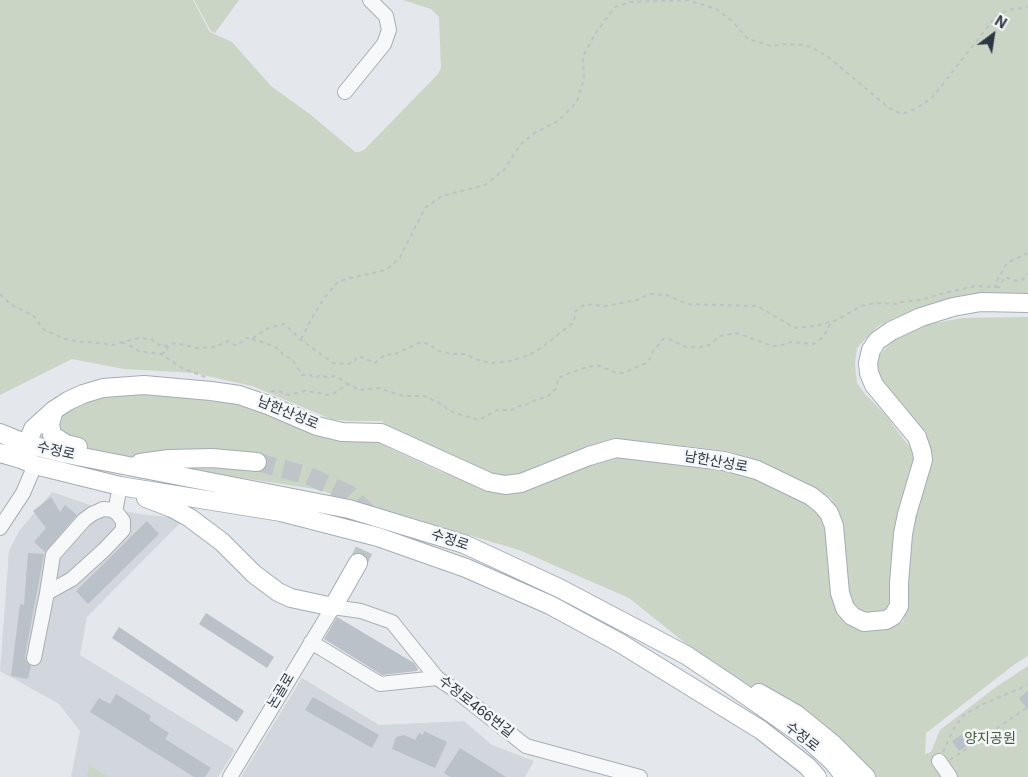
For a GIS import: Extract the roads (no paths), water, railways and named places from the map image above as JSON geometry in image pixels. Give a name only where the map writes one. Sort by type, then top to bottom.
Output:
[{"type":"main road","name":"남한산성로","points":[[31,454],[33,429],[54,410],[82,394],[119,386],[168,386],[239,395],[317,426],[342,432],[381,433],[488,482],[505,485],[521,483],[589,456],[616,448],[724,461],[757,470],[811,496],[821,504],[829,513],[834,526],[840,593],[845,608],[852,616],[864,622],[886,620],[893,616],[899,606],[899,583],[906,514],[923,460],[917,437],[874,384],[868,363],[871,350],[876,341],[891,331],[921,317],[953,307],[981,302],[1028,304]]},
{"type":"main road","points":[[0,425],[9,427],[31,424],[54,410]]},
{"type":"main road","points":[[54,410],[50,424],[52,435],[66,444],[105,460]]},
{"type":"main road","name":"수정로","points":[[0,433],[31,454],[120,486],[281,512],[378,537],[466,568],[550,605],[628,648],[761,730],[817,777]]},
{"type":"main road","name":"수정로","points":[[0,452],[74,455],[105,460],[349,509],[464,544],[559,588],[686,655],[807,738],[833,762],[845,777]]},
{"type":"main road","points":[[127,465],[169,459],[212,458],[257,462]]},
{"type":"main road","points":[[120,486],[172,508],[190,518],[222,542],[254,574],[278,592],[303,602],[333,606],[358,563]]},
{"type":"main road","points":[[725,681],[766,696],[796,714],[834,745],[866,777]]},
{"type":"street","points":[[345,92],[384,44],[389,30],[386,16],[370,0]]},
{"type":"street","points":[[0,528],[23,493],[31,454]]},
{"type":"street","points":[[115,512],[120,486]]},
{"type":"street","points":[[34,658],[53,555],[84,520],[92,514],[103,510],[113,510],[123,521],[123,530],[72,579],[47,593]]},
{"type":"street","name":"논골로","points":[[230,777],[333,606]]},
{"type":"street","name":"수정로466번길","points":[[333,606],[361,611],[392,622],[438,678],[526,746],[640,777]]},
{"type":"street","points":[[310,642],[380,684],[438,678]]},
{"type":"tunnel","points":[[257,462],[309,476],[349,494],[366,511],[369,527],[366,546],[358,563]]},
{"type":"park label","name":"양지공원","points":[[990,739]]}]
